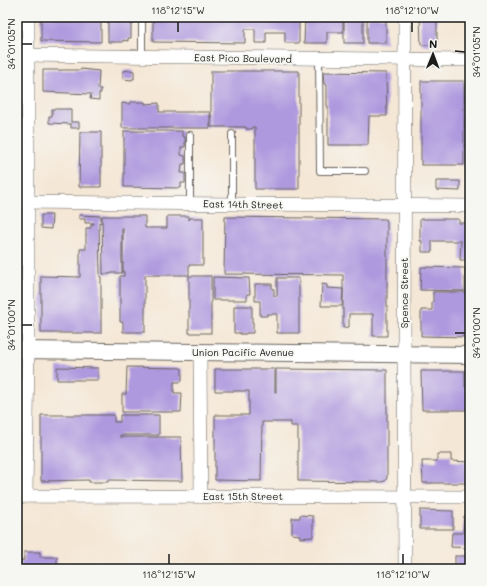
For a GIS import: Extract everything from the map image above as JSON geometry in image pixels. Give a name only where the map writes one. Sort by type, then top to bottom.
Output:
[{"type":"street","points":[[22,497],[22,56],[28,17]]},
{"type":"street","name":"Spence Street","points":[[405,17],[405,569]]},
{"type":"street","name":"East Pico Boulevard","points":[[22,56],[470,60]]},
{"type":"street","name":"East 14th Street","points":[[22,202],[470,206]]},
{"type":"street","name":"Union Pacific Avenue","points":[[22,350],[470,355]]},
{"type":"street","points":[[200,352],[200,496]]},
{"type":"street","name":"East 15th Street","points":[[22,497],[470,497]]},
{"type":"lane","points":[[142,17],[142,57]]},
{"type":"lane","points":[[319,58],[320,171],[365,171]]},
{"type":"lane","points":[[232,134],[232,204]]},
{"type":"lane","points":[[190,135],[190,203]]},
{"type":"building","points":[[41,17],[101,17],[101,42],[41,41]]},
{"type":"building","points":[[108,17],[133,17],[133,25],[131,25],[131,38],[128,38],[128,41],[123,40],[123,42],[108,42]]},
{"type":"building","points":[[153,17],[299,17],[299,43],[285,43],[285,32],[266,32],[266,43],[255,43],[255,29],[245,29],[245,43],[153,42]]},
{"type":"building","points":[[305,17],[343,17],[343,32],[327,32],[327,43],[304,43]]},
{"type":"building","points":[[367,17],[386,17],[386,43],[367,43]]},
{"type":"building","points":[[420,17],[437,17],[437,45],[421,45]]},
{"type":"building","points":[[344,18],[363,18],[363,43],[344,43]]},
{"type":"building","points":[[81,69],[99,71],[98,89],[101,89],[101,93],[99,93],[99,100],[90,99],[91,94],[43,92],[43,70]]},
{"type":"building","points":[[123,71],[134,71],[134,79],[123,79]]},
{"type":"building","points":[[211,71],[299,71],[299,189],[255,189],[255,127],[252,127],[252,129],[246,129],[246,127],[211,127]]},
{"type":"building","points":[[323,72],[386,73],[387,116],[369,116],[368,145],[328,145],[327,85],[324,84]]},
{"type":"building","points":[[421,81],[464,81],[464,165],[421,165]]},
{"type":"building","points":[[130,102],[145,102],[145,104],[159,103],[159,112],[210,112],[210,128],[122,128],[122,103],[130,104]]},
{"type":"building","points":[[52,109],[71,109],[71,122],[79,122],[79,128],[71,128],[71,124],[49,123],[49,116],[52,116]]},
{"type":"building","points":[[124,131],[182,131],[182,136],[185,137],[185,147],[181,147],[181,155],[185,156],[185,164],[182,164],[181,173],[185,173],[185,183],[181,183],[181,188],[124,187]]},
{"type":"building","points":[[80,132],[101,132],[101,187],[79,187]]},
{"type":"building","points":[[436,181],[460,181],[460,191],[436,190]]},
{"type":"building","points":[[41,215],[52,215],[51,229],[41,228]]},
{"type":"building","points":[[79,215],[101,216],[101,223],[99,222],[101,333],[41,333],[41,276],[80,277],[80,249],[86,249],[86,228],[91,228],[91,224],[94,223],[85,223],[85,219],[79,219]]},
{"type":"building","points":[[102,216],[145,216],[145,228],[167,228],[167,216],[189,216],[189,220],[190,218],[203,218],[203,265],[189,265],[189,275],[145,275],[145,332],[123,332],[123,322],[120,322],[120,276],[124,276],[123,228],[122,273],[103,274]]},
{"type":"building","points":[[225,217],[386,219],[387,336],[373,336],[373,314],[349,314],[349,327],[343,328],[343,275],[224,274]]},
{"type":"building","points":[[420,219],[459,219],[459,223],[467,223],[467,232],[470,232],[470,260],[460,260],[461,241],[432,241],[432,252],[422,252],[422,241],[420,241]]},
{"type":"building","points":[[421,267],[465,268],[465,291],[420,290]]},
{"type":"building","points":[[189,276],[211,276],[211,333],[189,333]]},
{"type":"building","points":[[213,277],[249,278],[250,294],[247,294],[247,300],[213,300]]},
{"type":"building","points":[[277,278],[299,278],[299,333],[277,333],[277,314],[260,316],[260,301],[255,301],[255,284],[272,284],[274,296],[277,296]]},
{"type":"building","points":[[322,284],[327,285],[327,288],[343,289],[342,306],[321,306]]},
{"type":"building","points":[[433,292],[470,292],[470,337],[421,336],[421,310],[432,310]]},
{"type":"building","points":[[234,306],[252,306],[253,333],[234,333]]},
{"type":"building","points":[[57,367],[98,368],[98,380],[57,380]]},
{"type":"building","points":[[127,367],[181,368],[182,381],[174,382],[174,393],[182,393],[181,412],[122,412],[122,394],[126,394]]},
{"type":"building","points":[[215,369],[275,369],[275,392],[276,369],[387,370],[386,480],[381,482],[298,481],[298,426],[291,426],[291,422],[262,422],[261,481],[215,480],[215,415],[249,415],[249,391],[215,391]]},
{"type":"building","points":[[421,371],[465,371],[465,387],[470,387],[470,410],[422,410]]},
{"type":"building","points":[[41,415],[114,415],[114,422],[120,422],[120,415],[159,415],[159,435],[120,435],[120,437],[181,437],[182,481],[41,481]]},
{"type":"building","points":[[437,454],[451,454],[451,461],[470,462],[470,483],[423,483],[422,461],[437,461]]},
{"type":"building","points":[[420,510],[453,511],[453,529],[420,529]]},
{"type":"building","points":[[300,515],[313,516],[313,537],[300,538],[300,535],[292,534],[292,518],[300,518]]},
{"type":"building","points":[[464,516],[470,516],[470,548],[451,547],[452,533],[463,533]]},
{"type":"building","points":[[24,552],[40,552],[40,557],[57,557],[57,569],[21,569],[21,560],[24,560]]},
{"type":"building","points":[[455,556],[469,556],[469,569],[455,569]]}]
